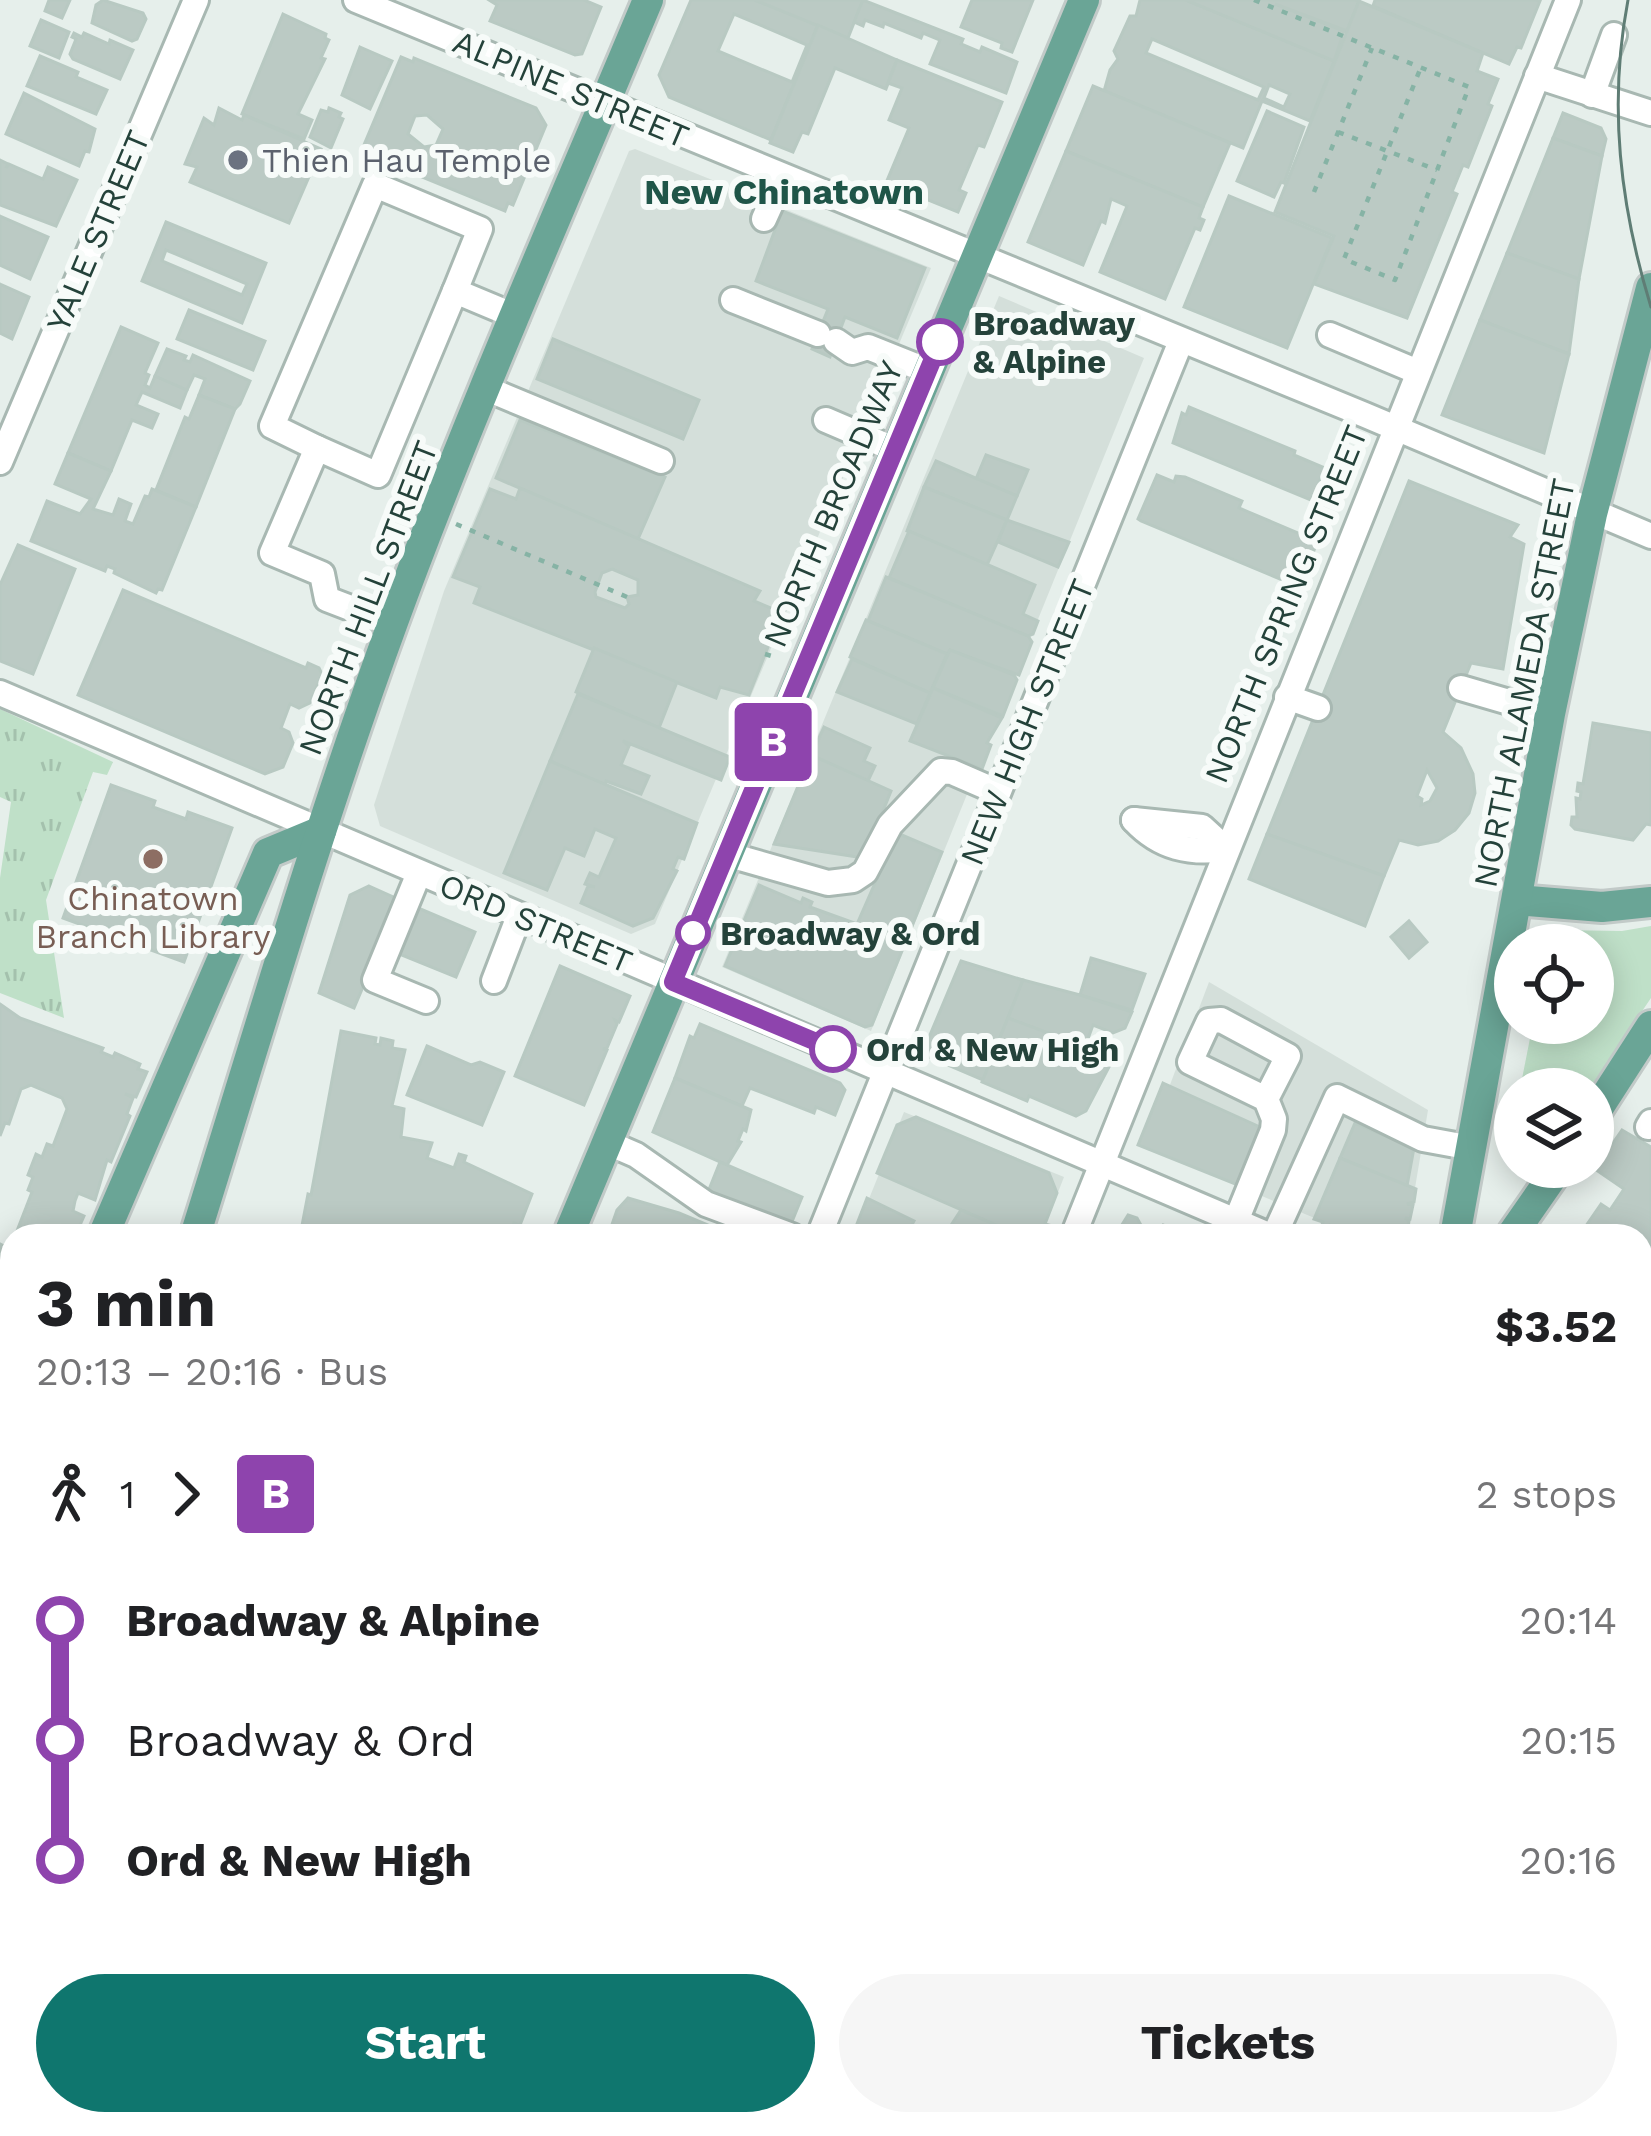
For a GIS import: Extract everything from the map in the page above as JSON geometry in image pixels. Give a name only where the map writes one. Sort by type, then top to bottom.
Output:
[{"type":"main road","name":"NORTH HILL STREET","points":[[199,1224],[321,831],[392,624],[648,0]]},
{"type":"main road","name":"NORTH BROADWAY","points":[[573,1224],[1084,0]]},
{"type":"main road","name":"NORTH ALAMEDA STREET","points":[[1457,1224],[1550,714],[1592,514],[1651,288]]},
{"type":"main road","points":[[108,1224],[268,853],[321,831]]},
{"type":"main road","points":[[1517,900],[1602,907],[1651,902]]},
{"type":"main road","points":[[1614,1083],[1651,1026]]},
{"type":"main road","points":[[1519,1224],[1544,1188]]},
{"type":"street","name":"YALE STREET","points":[[0,462],[196,0]]},
{"type":"street","name":"ALPINE STREET","points":[[356,0],[1651,536]]},
{"type":"street","name":"NORTH SPRING STREET","points":[[1078,1224],[1568,0]]},
{"type":"street","points":[[1592,95],[1614,35]]},
{"type":"street","points":[[1538,76],[1651,113]]},
{"type":"street","points":[[764,219],[783,177]]},
{"type":"street","points":[[376,185],[480,229],[378,475],[317,448],[272,426],[376,185]]},
{"type":"street","points":[[455,291],[517,317]]},
{"type":"street","points":[[733,300],[835,342],[868,347],[928,370]]},
{"type":"street","points":[[1330,334],[1418,372]]},
{"type":"street","name":"NEW HIGH STREET","points":[[824,1224],[1181,341]]},
{"type":"street","points":[[487,389],[661,461]]},
{"type":"street","points":[[826,420],[896,450]]},
{"type":"street","points":[[317,448],[272,554],[322,574],[327,599],[392,624]]},
{"type":"street","points":[[1461,688],[1550,714]]},
{"type":"street","name":"ORD STREET","points":[[0,693],[1243,1224]]},
{"type":"street","points":[[1287,697],[1318,708]]},
{"type":"street","points":[[726,854],[829,883],[853,880],[865,872],[890,825],[941,771],[998,792]]},
{"type":"street","points":[[419,873],[376,980],[426,1001]]},
{"type":"street","points":[[494,981],[519,916]]},
{"type":"street","points":[[1190,1062],[1210,1021],[1221,1020],[1288,1056],[1266,1099]]},
{"type":"street","points":[[1146,1048],[1190,1062],[1266,1099],[1273,1130],[1236,1221]]},
{"type":"street","points":[[1278,1224],[1337,1097],[1423,1139],[1472,1148]]},
{"type":"street","points":[[606,1142],[636,1155],[706,1204],[760,1224]]},
{"type":"path","points":[[1254,0],[1421,67],[1469,87],[1395,280],[1344,259],[1421,67]]},
{"type":"path","points":[[1314,192],[1372,48]]},
{"type":"path","points":[[1338,132],[1437,170]]},
{"type":"path","points":[[434,515],[627,597]]},
{"type":"path","points":[[765,654],[775,657]]},
{"type":"shaded area","points":[[635,149],[931,268],[655,924],[631,934],[380,826],[374,805],[444,591],[629,151]]},
{"type":"shaded area","points":[[999,296],[1144,358],[871,1031],[722,967]]},
{"type":"shaded area","points":[[1209,982],[1428,1110],[1409,1224],[1329,1224],[1146,1148]]},
{"type":"shaded area","points":[[904,1112],[1064,1177],[1046,1224],[859,1224]]},
{"type":"green space","points":[[0,709],[113,762],[107,775],[93,772],[46,900],[64,1018],[0,993],[0,878],[11,802],[0,797]]},
{"type":"green space","points":[[1651,926],[1651,998],[1603,1068],[1524,1068],[1529,1044],[1614,1044],[1614,931]]},
{"type":"building","points":[[49,0],[70,0],[62,18],[45,11]]},
{"type":"building","points":[[103,0],[143,13],[146,19],[137,39],[92,23],[96,5]]},
{"type":"building","points":[[489,0],[584,0],[601,7],[582,54],[490,21],[497,5]]},
{"type":"building","points":[[691,0],[755,0],[818,25],[771,140],[669,97],[659,75]],"holes":[[[734,14],[807,45],[792,82],[718,51]]]},
{"type":"building","points":[[755,0],[863,0],[848,38]]},
{"type":"building","points":[[863,0],[963,39],[961,44],[980,52],[982,47],[1017,62],[1006,93],[930,64],[940,40],[923,33],[921,38],[884,23],[883,27],[865,20],[863,26],[854,22]]},
{"type":"building","points":[[972,0],[1033,0],[1012,52],[1001,48],[1002,43],[961,27]]},
{"type":"building","points":[[1140,0],[1186,0],[1334,61],[1310,121],[1262,101],[1243,148],[1104,91],[1118,59],[1114,51],[1130,16],[1136,16]],"holes":[[[1152,39],[1264,87],[1258,100],[1146,53]],[[1269,85],[1290,94],[1284,107],[1264,98]]]},
{"type":"building","points":[[1186,0],[1359,1],[1347,31],[1275,4],[1344,31],[1334,61]]},
{"type":"building","points":[[1375,0],[1540,1],[1521,48],[1517,47],[1509,64],[1373,6]]},
{"type":"building","points":[[1359,1],[1483,53],[1477,71],[1498,79],[1488,104],[1492,106],[1468,167],[1463,165],[1452,192],[1457,194],[1407,318],[1314,284],[1334,236],[1275,212]]},
{"type":"building","points":[[283,14],[326,34],[329,40],[321,58],[325,59],[298,114],[312,120],[304,139],[242,114]]},
{"type":"building","points":[[41,20],[69,32],[59,58],[30,46]]},
{"type":"building","points":[[818,25],[897,60],[886,89],[835,68],[808,134],[802,132],[793,152],[770,143]]},
{"type":"building","points":[[74,33],[133,50],[120,79],[73,59]]},
{"type":"building","points":[[360,47],[392,61],[370,109],[342,95]]},
{"type":"building","points":[[40,56],[107,90],[96,114],[27,86]]},
{"type":"building","points":[[401,57],[413,62],[414,58],[536,108],[546,125],[513,205],[508,203],[505,211],[361,152]],"holes":[[[427,115],[443,129],[436,145],[424,147],[408,134],[415,116]]]},
{"type":"building","points":[[897,60],[1002,102],[959,190],[966,193],[958,212],[886,183],[909,128],[889,120],[902,88],[888,83]]},
{"type":"building","points":[[1093,86],[1230,143],[1203,207],[1066,151]]},
{"type":"building","points":[[24,93],[95,129],[89,152],[85,151],[79,166],[6,134]]},
{"type":"building","points":[[219,108],[321,149],[289,223],[190,182],[197,167],[185,164],[204,118],[214,125]]},
{"type":"building","points":[[329,108],[343,119],[331,148],[310,137],[321,110],[328,112]]},
{"type":"building","points":[[1267,111],[1304,127],[1284,183],[1274,197],[1237,181]]},
{"type":"building","points":[[1563,113],[1601,128],[1606,139],[1602,156],[1553,138]]},
{"type":"building","points":[[1553,138],[1602,156],[1579,279],[1507,253]]},
{"type":"building","points":[[1066,151],[1203,207],[1200,230],[1195,228],[1165,299],[1100,272],[1127,206],[1111,199],[1105,223],[1101,221],[1083,265],[1028,242]]},
{"type":"building","points":[[0,160],[8,164],[6,168],[9,164],[43,179],[48,167],[77,180],[56,226],[0,205]]},
{"type":"building","points":[[1229,196],[1332,238],[1287,348],[1184,307]]},
{"type":"building","points":[[782,211],[925,268],[897,338],[845,317],[830,357],[812,349],[828,309],[756,281]]},
{"type":"building","points":[[0,216],[48,237],[30,279],[0,265]]},
{"type":"building","points":[[166,222],[266,263],[242,323],[142,281]],"holes":[[[166,250],[247,284],[242,295],[162,261]]]},
{"type":"building","points":[[1507,253],[1579,279],[1569,354],[1480,320]]},
{"type":"building","points":[[0,284],[29,297],[12,339],[0,333]]},
{"type":"building","points":[[189,310],[265,341],[253,370],[177,339]]},
{"type":"building","points":[[1480,320],[1569,354],[1544,453],[1442,415]]},
{"type":"building","points":[[121,327],[158,343],[145,385],[150,388],[155,376],[187,390],[180,408],[142,392],[136,405],[158,414],[152,428],[132,420],[111,471],[68,453]]},
{"type":"building","points":[[553,339],[699,400],[683,439],[537,379]]},
{"type":"building","points":[[167,349],[186,356],[184,360],[190,362],[193,355],[250,381],[240,404],[235,409],[199,395],[205,379],[194,375],[187,390],[155,376]]},
{"type":"building","points":[[199,395],[235,409],[196,507],[156,490],[185,417],[189,419]]},
{"type":"building","points":[[1189,407],[1325,468],[1311,500],[1173,443],[1182,413],[1186,415]]},
{"type":"building","points":[[520,420],[665,477],[638,539],[496,478]]},
{"type":"building","points":[[68,453],[111,471],[93,509],[113,515],[119,499],[131,504],[125,521],[133,524],[152,489],[196,507],[162,590],[156,593],[114,573],[115,569],[107,566],[105,571],[31,541],[47,501],[80,514],[91,499],[55,484]]},
{"type":"building","points":[[986,455],[1028,470],[1017,496],[976,479]]},
{"type":"building","points":[[936,461],[1017,496],[1007,520],[924,487]]},
{"type":"building","points":[[1157,475],[1174,482],[1176,476],[1185,477],[1242,501],[1239,508],[1317,541],[1304,581],[1299,587],[1138,519]]},
{"type":"building","points":[[1409,481],[1518,525],[1510,537],[1524,544],[1503,669],[1471,663],[1443,732],[1461,748],[1473,774],[1475,793],[1469,813],[1438,841],[1418,845],[1399,840],[1384,876],[1267,834]],"holes":[[[1427,770],[1437,788],[1430,801],[1421,805],[1417,796]]]},
{"type":"building","points":[[924,487],[1007,520],[987,565],[907,531]]},
{"type":"building","points":[[520,488],[760,591],[754,601],[783,613],[783,621],[749,695],[720,687],[716,698],[474,603],[480,587],[453,577],[490,489],[516,499]],"holes":[[[612,569],[638,580],[638,595],[627,597],[625,608],[596,597],[602,573]]]},
{"type":"building","points":[[1007,520],[1069,542],[1058,567],[998,542]]},
{"type":"building","points":[[909,531],[1035,585],[1023,614],[1038,621],[1033,634],[1028,636],[889,578]]},
{"type":"building","points":[[18,545],[75,569],[33,674],[0,661],[0,585]]},
{"type":"building","points":[[886,577],[1028,636],[1032,642],[1019,675],[950,650],[947,654],[868,621]]},
{"type":"building","points":[[123,590],[306,668],[308,663],[319,668],[322,674],[310,703],[299,708],[290,704],[281,728],[289,732],[293,743],[283,767],[265,774],[78,695]]},
{"type":"building","points":[[866,620],[947,654],[930,693],[850,657]]},
{"type":"building","points":[[594,648],[677,682],[659,728],[576,692]]},
{"type":"building","points":[[950,650],[1014,675],[1017,680],[1003,716],[933,688]]},
{"type":"building","points":[[852,659],[930,693],[917,724],[837,692]]},
{"type":"building","points":[[933,688],[1002,718],[987,743],[991,745],[982,769],[910,741]]},
{"type":"building","points":[[578,694],[730,757],[721,780],[623,741],[629,746],[621,765],[649,776],[641,794],[606,781],[605,785],[550,761]]},
{"type":"building","points":[[1593,723],[1651,733],[1651,825],[1646,824],[1633,840],[1571,825],[1572,817],[1577,817],[1578,783],[1583,784]]},
{"type":"building","points":[[824,727],[870,748],[864,761],[875,766],[868,781],[811,755]]},
{"type":"building","points":[[811,755],[891,791],[864,858],[774,844]]},
{"type":"building","points":[[550,761],[697,823],[653,918],[633,926],[581,903],[588,886],[595,887],[585,884],[590,873],[599,877],[616,838],[595,829],[584,856],[565,848],[547,890],[504,873]]},
{"type":"building","name":"Chinatown Branch Library","points":[[111,785],[186,819],[188,812],[232,828],[184,962],[109,928],[107,934],[63,918]]},
{"type":"building","points":[[897,833],[942,852],[872,1025],[865,1027],[725,966],[759,885],[801,903],[803,898],[812,902],[810,907],[857,924]]},
{"type":"building","points":[[1267,834],[1384,876],[1365,926],[1249,879]]},
{"type":"building","points":[[369,886],[400,900],[354,1008],[319,993],[350,895]]},
{"type":"building","points":[[418,908],[475,932],[456,977],[399,954]]},
{"type":"building","points":[[1409,921],[1427,942],[1409,958],[1391,937]]},
{"type":"building","points":[[1091,958],[1145,974],[1132,1010],[1080,995]]},
{"type":"building","points":[[961,961],[1023,980],[983,1080],[922,1054]]},
{"type":"building","points":[[560,966],[630,996],[619,1022],[615,1020],[584,1105],[515,1076]]},
{"type":"building","points":[[1023,980],[1132,1012],[1125,1028],[1113,1033],[1093,1025],[1085,1047],[1008,1018]]},
{"type":"building","points":[[0,1004],[20,1018],[140,1064],[138,1069],[147,1072],[136,1097],[125,1094],[133,1098],[130,1116],[111,1162],[107,1160],[95,1200],[78,1193],[73,1211],[84,1216],[80,1224],[20,1224],[32,1192],[28,1190],[33,1177],[28,1175],[36,1154],[42,1157],[47,1144],[53,1146],[67,1109],[62,1098],[31,1085],[21,1089],[0,1136]]},
{"type":"building","points":[[1008,1018],[1072,1042],[1069,1049],[1109,1067],[1086,1111],[1076,1116],[982,1082]]},
{"type":"building","points":[[700,1024],[840,1083],[845,1090],[835,1115],[816,1107],[814,1113],[750,1088],[742,1106],[675,1078],[690,1036],[694,1038]]},
{"type":"building","points":[[341,1031],[376,1038],[375,1044],[380,1045],[381,1038],[393,1041],[392,1048],[405,1050],[392,1106],[404,1109],[401,1137],[432,1143],[427,1158],[454,1168],[459,1154],[466,1156],[464,1162],[532,1194],[520,1224],[302,1224]]},
{"type":"building","points":[[427,1046],[471,1065],[480,1062],[504,1072],[482,1125],[407,1095]]},
{"type":"building","points":[[675,1078],[751,1110],[746,1131],[743,1129],[727,1165],[653,1132]]},
{"type":"building","points":[[1163,1083],[1262,1128],[1238,1185],[1138,1145]]},
{"type":"building","points":[[916,1117],[1049,1173],[1057,1193],[1045,1224],[994,1224],[877,1173],[897,1125]]},
{"type":"building","points":[[1355,1123],[1414,1148],[1407,1186],[1340,1158]]},
{"type":"building","points":[[1622,1130],[1651,1147],[1651,1224],[1587,1224],[1601,1204],[1610,1210],[1624,1189],[1614,1182],[1614,1142]]},
{"type":"building","points":[[1340,1158],[1416,1189],[1414,1202],[1407,1204],[1413,1205],[1410,1219],[1405,1218],[1409,1224],[1322,1224],[1314,1219]]},
{"type":"building","points":[[720,1162],[802,1197],[791,1224],[778,1224],[708,1192]]},
{"type":"building","points":[[628,1198],[705,1224],[612,1224]]},
{"type":"building","points":[[867,1198],[914,1221],[912,1224],[857,1224]]},
{"type":"building","points":[[961,1210],[993,1224],[952,1224]]},
{"type":"building","points":[[1128,1215],[1140,1224],[1122,1224]]},
{"type":"tram line","points":[[1628,0],[1619,78],[1620,155],[1651,307]]},
{"type":"bus line","name":"B","points":[[833,1049],[673,982],[940,342]]},
{"type":"place","name":"Thien Hau Temple","points":[[238,160]]},
{"type":"place","name":"Broadway & Alpine","points":[[940,342]]},
{"type":"place","name":"Chinatown Branch Library","points":[[153,859]]},
{"type":"place","name":"Broadway & Ord","points":[[693,933]]},
{"type":"place","name":"Ord & New High","points":[[833,1049]]},
{"type":"district","name":"New Chinatown","points":[[784,192]]}]
